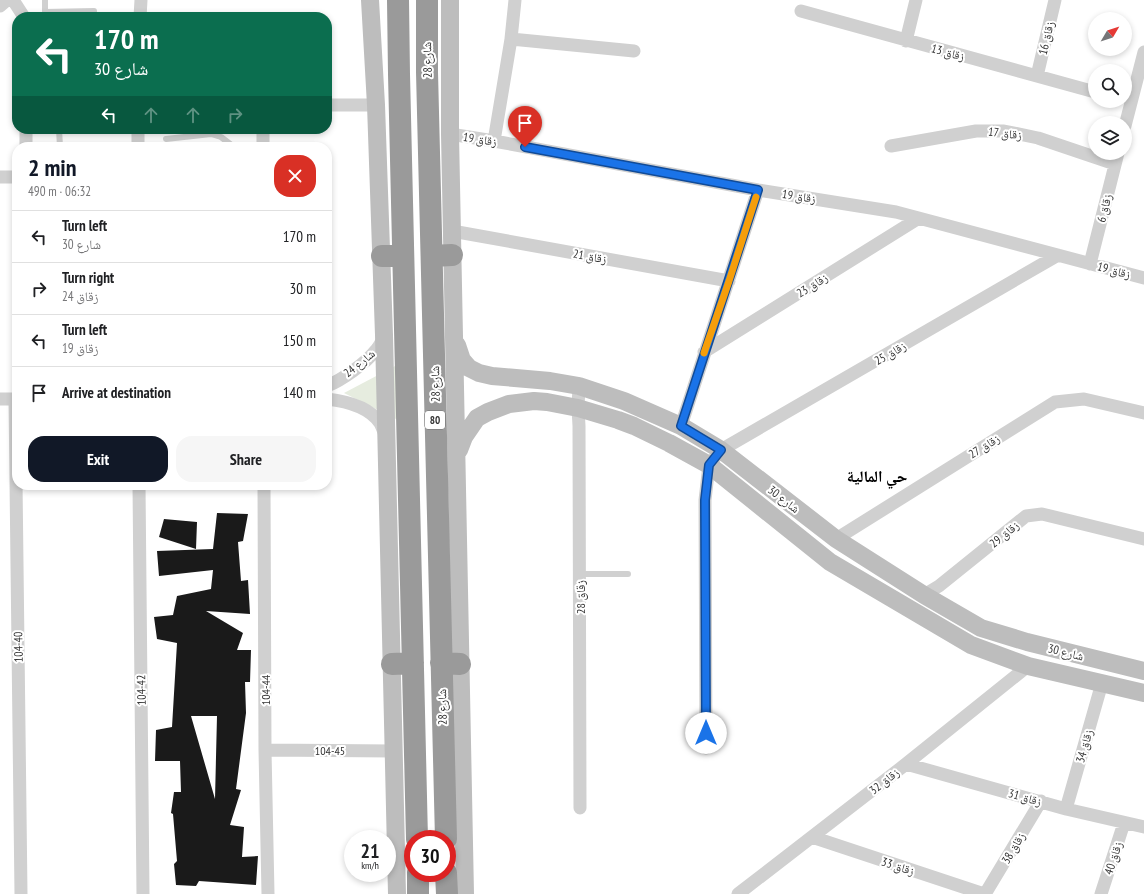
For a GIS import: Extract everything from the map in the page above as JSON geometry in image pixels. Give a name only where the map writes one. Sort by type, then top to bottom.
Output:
[{"type":"highway","name":"80","points":[[398,0],[399,74],[392,256],[402,663],[416,830]]},
{"type":"highway","name":"شارع 28","points":[[427,0],[427,72],[442,255],[450,664],[446,830]]},
{"type":"highway","points":[[399,74],[427,72]]},
{"type":"highway","points":[[418,882],[418,894]]},
{"type":"highway","points":[[446,882],[447,894]]},
{"type":"main road","points":[[370,0],[376,105],[392,256],[384,334],[386,436],[402,663],[394,751],[397,894]]},
{"type":"main road","points":[[450,0],[452,231],[442,255],[454,316],[457,459],[450,664],[465,894]]},
{"type":"main road","name":"شارع 30","points":[[454,316],[458,352],[462,360],[469,368],[479,373],[492,376],[550,381],[579,386],[624,401],[681,426],[721,450],[836,539],[924,595],[981,628],[1027,642],[1144,671]]},
{"type":"main road","name":"شارع 30","points":[[457,459],[464,437],[477,418],[500,406],[520,402],[552,402],[578,408],[634,426],[709,465],[830,562],[971,645],[1028,666],[1144,693]]},
{"type":"street","points":[[0,6],[7,0]]},
{"type":"street","points":[[13,0],[21,12]]},
{"type":"street","points":[[140,0],[140,12]]},
{"type":"street","points":[[494,141],[511,38],[515,0]]},
{"type":"street","points":[[906,41],[916,0]]},
{"type":"street","name":"زقاق 16","points":[[1037,76],[1055,0]]},
{"type":"street","name":"زقاق 13","points":[[801,11],[1088,90]]},
{"type":"street","points":[[511,38],[634,51]]},
{"type":"street","points":[[1132,89],[1144,52]]},
{"type":"street","points":[[332,105],[376,105]]},
{"type":"street","name":"زقاق 17","points":[[891,146],[976,130],[1004,131],[1088,151]]},
{"type":"street","name":"زقاق 19","points":[[450,134],[758,190],[896,212],[1144,278]]},
{"type":"street","name":"زقاق 6","points":[[1090,264],[1117,160]]},
{"type":"street","points":[[0,177],[12,177]]},
{"type":"street","points":[[681,426],[758,190]]},
{"type":"street","name":"زقاق 23","points":[[704,352],[919,218]]},
{"type":"street","name":"زقاق 21","points":[[452,231],[729,281]]},
{"type":"street","name":"زقاق 25","points":[[721,450],[1058,255]]},
{"type":"street","name":"شارع 24","points":[[332,383],[366,360],[376,351],[384,334]]},
{"type":"street","name":"زقاق 28","points":[[579,386],[580,808]]},
{"type":"street","points":[[0,399],[12,399]]},
{"type":"street","name":"زقاق 27","points":[[836,539],[1055,402],[1084,399],[1144,413]]},
{"type":"street","points":[[332,400],[357,406],[371,414],[380,423],[386,436]]},
{"type":"street","points":[[706,748],[705,500],[709,465],[721,450]]},
{"type":"street","name":"104-40","points":[[17,490],[21,894]]},
{"type":"street","name":"104-42","points":[[139,490],[143,894]]},
{"type":"street","name":"104-44","points":[[264,490],[265,750],[268,894]]},
{"type":"street","name":"زقاق 29","points":[[924,595],[940,586],[1026,516],[1042,514],[1144,539]]},
{"type":"street","name":"زقاق 32","points":[[738,894],[906,764],[1028,666]]},
{"type":"street","name":"زقاق 34","points":[[1066,809],[1102,683]]},
{"type":"street","name":"104-45","points":[[265,750],[394,751]]},
{"type":"street","name":"زقاق 31","points":[[906,764],[1066,809],[1144,827]]},
{"type":"street","name":"زقاق 38","points":[[984,894],[1041,801]]},
{"type":"street","name":"زقاق 40","points":[[1101,894],[1124,823]]},
{"type":"street","name":"زقاق 33","points":[[812,837],[984,894]]},
{"type":"lane","points":[[45,0],[45,12]]},
{"type":"lane","points":[[78,12],[94,11]]},
{"type":"lane","points":[[166,139],[211,134],[221,137],[228,142]]},
{"type":"lane","points":[[580,574],[628,574]]},
{"type":"shaded area","points":[[399,364],[400,421],[344,393]]},
{"type":"building","points":[[217,513],[248,514],[243,541],[238,542],[241,581],[248,580],[250,614],[206,611],[243,633],[237,650],[251,650],[250,682],[245,682],[246,713],[236,789],[241,790],[230,825],[244,827],[242,857],[258,856],[256,885],[199,881],[196,886],[176,885],[174,864],[177,861],[173,814],[171,813],[174,792],[181,792],[180,761],[155,761],[156,730],[172,727],[177,643],[157,639],[154,617],[173,615],[177,596],[211,589],[213,570],[159,576],[157,551],[213,549]],"holes":[[[191,716],[217,716],[215,799]]]},
{"type":"building","points":[[164,519],[197,522],[196,549],[159,537]]},
{"type":"slow traffic","points":[[704,353],[756,197]]},
{"type":"district","name":"حي المالية","points":[[877,476]]},
{"type":"route","points":[[525,147],[758,190],[681,426],[721,450],[709,465],[705,500],[706,733]]}]
